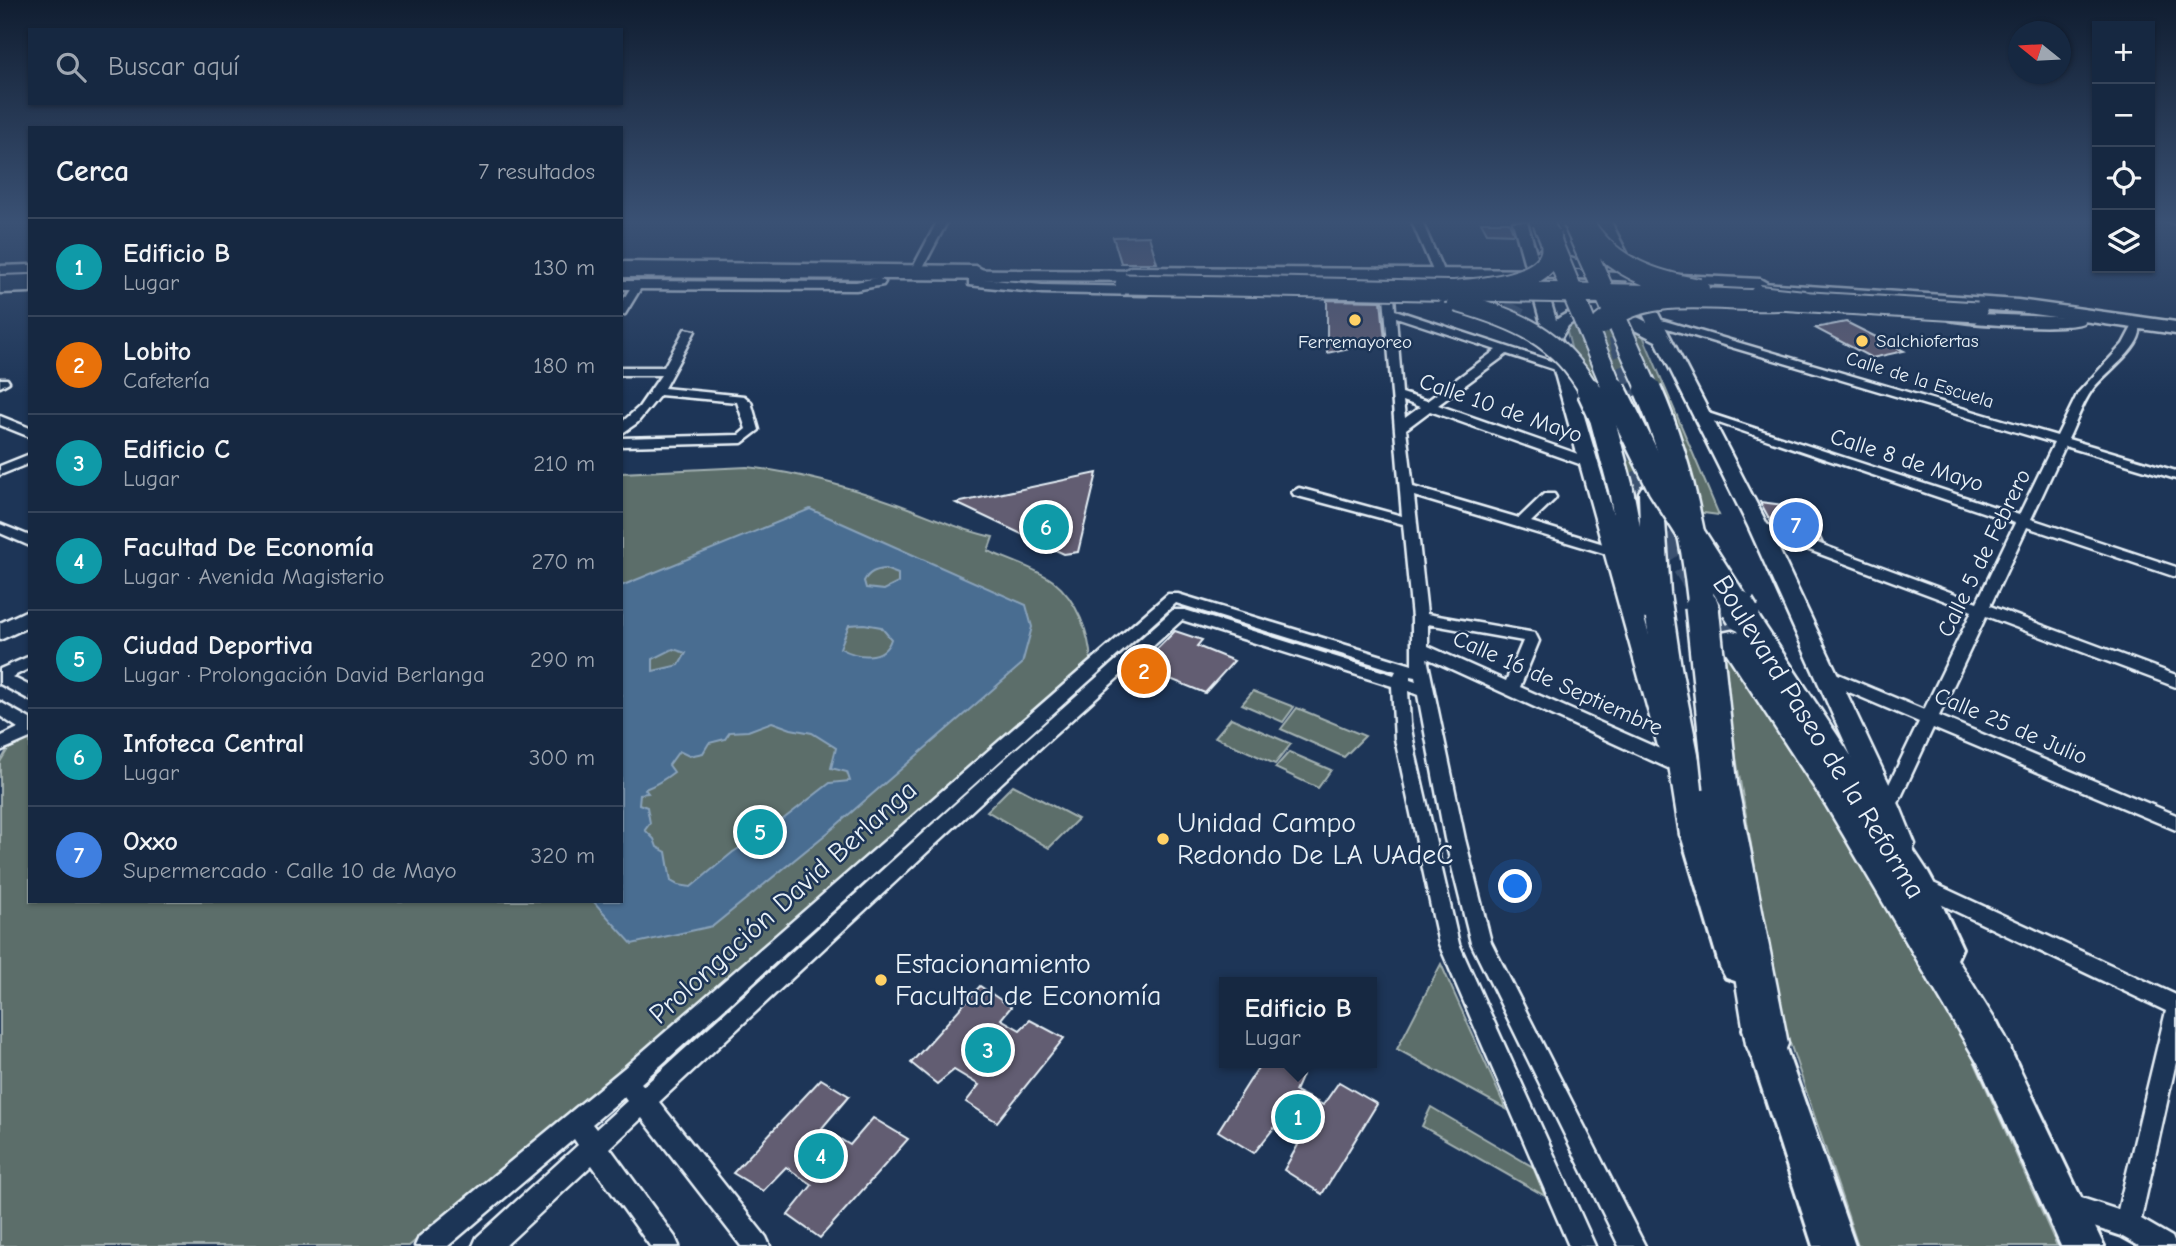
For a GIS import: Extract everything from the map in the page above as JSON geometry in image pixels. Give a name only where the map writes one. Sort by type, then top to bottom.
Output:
[{"type":"highway","points":[[1289,280],[1395,290],[1486,310],[1528,328],[1560,350],[1575,366],[1596,400],[1620,489],[1659,711]]},
{"type":"highway","points":[[629,282],[974,282],[1395,290],[1449,280]]},
{"type":"highway","points":[[1451,280],[1499,285],[1513,280]]},
{"type":"highway","points":[[1452,280],[1977,312],[2078,322],[2176,336]]},
{"type":"highway","name":"Boulevard Paseo de la Reforma","points":[[1567,280],[1599,360],[1638,444],[1741,619],[1775,662],[1915,883]]},
{"type":"highway","name":"Boulevard Paseo de la Reforma","points":[[1600,280],[1664,426],[1679,473],[1691,528],[1701,601],[1721,788],[1767,1044]]},
{"type":"highway","points":[[1666,280],[1702,289],[1804,301]]},
{"type":"highway","points":[[0,285],[28,281]]},
{"type":"highway","points":[[1732,287],[2018,306],[2176,326]]},
{"type":"highway","points":[[1778,300],[1659,301],[1626,308],[1602,321],[1604,349],[1638,429],[1839,798],[1991,1049]]},
{"type":"highway","points":[[1651,492],[1656,593],[1666,667],[1697,835]]},
{"type":"main road","points":[[1538,280],[1552,339],[1697,835]]},
{"type":"main road","points":[[1633,280],[1758,526],[1887,807],[1915,883]]},
{"type":"main road","points":[[1552,339],[1557,326],[1564,319],[1573,313],[1585,311],[1610,313],[1659,330]]},
{"type":"main road","points":[[0,618],[28,603]]},
{"type":"main road","points":[[0,633],[28,618]]},
{"type":"main road","name":"Boulevard Paseo de la Reforma","points":[[1697,835],[1746,991],[1767,1044],[1834,1246]]},
{"type":"main road","name":"Boulevard Paseo de la Reforma","points":[[1915,883],[2083,1246]]},
{"type":"street","points":[[1492,299],[1510,292],[1511,287],[1502,280]]},
{"type":"street","points":[[1664,280],[1656,283],[1657,288],[1665,294],[1683,299]]},
{"type":"street","points":[[1702,280],[2025,302],[2176,326]]},
{"type":"street","points":[[623,304],[629,282]]},
{"type":"street","points":[[974,282],[1042,289],[1395,290],[1492,299],[1683,299],[2031,322],[2078,322]]},
{"type":"street","points":[[1395,290],[1391,312],[1397,395],[1420,618],[1416,672],[1404,733],[1435,892],[1449,944],[1583,1246]]},
{"type":"street","points":[[1391,312],[1562,368]]},
{"type":"street","name":"Calle de la Escuela","points":[[1659,330],[2176,475]]},
{"type":"street","name":"Calle 5 de Febrero","points":[[1887,807],[2091,381],[2129,345],[2136,330]]},
{"type":"street","points":[[623,428],[641,412],[657,391],[690,331]]},
{"type":"street","points":[[1402,426],[1504,350]]},
{"type":"street","points":[[623,372],[668,370]]},
{"type":"street","points":[[623,442],[742,439],[754,430],[745,402],[740,399],[657,391]]},
{"type":"street","name":"Calle 10 de Mayo","points":[[1397,395],[1590,463]]},
{"type":"street","name":"Calle 8 de Mayo","points":[[1703,416],[2176,572]]},
{"type":"street","points":[[0,420],[28,432]]},
{"type":"street","points":[[0,471],[28,459]]},
{"type":"street","points":[[1406,489],[1615,552]]},
{"type":"street","points":[[1299,492],[1410,522]]},
{"type":"street","points":[[1522,523],[1549,497]]},
{"type":"street","points":[[1758,526],[2176,681]]},
{"type":"street","points":[[0,528],[28,541]]},
{"type":"street","points":[[486,1246],[1003,771],[1176,606]]},
{"type":"street","name":"Calle 16 de Septiembre","points":[[1176,606],[1416,672],[1511,688],[1674,763]]},
{"type":"street","name":"Prolongación David Berlanga","points":[[428,1246],[625,1082],[1176,606]]},
{"type":"street","points":[[1420,618],[1529,637],[1531,641],[1511,688]]},
{"type":"street","points":[[0,676],[28,662]]},
{"type":"street","points":[[1416,672],[1481,943],[1632,1246]]},
{"type":"street","points":[[0,676],[28,693]]},
{"type":"street","name":"Calle 25 de Julio","points":[[1827,676],[2176,823]]},
{"type":"street","points":[[0,708],[28,728]]},
{"type":"street","points":[[0,746],[28,730]]},
{"type":"street","points":[[1915,883],[2176,1006]]},
{"type":"street","points":[[1449,944],[1481,943]]},
{"type":"street","points":[[2127,1225],[2176,1013]]},
{"type":"street","points":[[625,1082],[644,1102],[757,1246]]},
{"type":"street","points":[[576,1122],[666,1246]]},
{"type":"street","points":[[2064,1205],[2127,1225],[2163,1246]]},
{"type":"shaded area","points":[[1602,315],[1641,331],[1719,515],[1665,508],[1636,379],[1621,377],[1647,518],[1638,517],[1585,402],[1566,328],[1577,318]]},
{"type":"shaded area","points":[[747,467],[786,473],[844,487],[993,537],[988,551],[1046,576],[1069,598],[1085,629],[1091,663],[644,1056],[502,1167],[409,1246],[0,1246],[0,762],[8,749],[28,739],[28,903],[623,903],[623,473]]},
{"type":"shaded area","points":[[1717,624],[1834,797],[1932,967],[2057,1246],[1858,1246],[1780,1013],[1723,682]]},
{"type":"shaded area","points":[[1253,691],[1294,707],[1283,722],[1242,704]]},
{"type":"shaded area","points":[[1297,708],[1365,736],[1344,757],[1281,729]]},
{"type":"shaded area","points":[[1231,718],[1291,744],[1275,764],[1215,737]]},
{"type":"shaded area","points":[[1289,752],[1331,770],[1318,788],[1275,768]]},
{"type":"shaded area","points":[[1013,785],[1078,819],[1049,848],[987,811]]},
{"type":"shaded area","points":[[1441,964],[1506,1109],[1397,1049]]},
{"type":"shaded area","points":[[1431,1107],[1533,1167],[1545,1196],[1422,1126]]},
{"type":"water","points":[[810,509],[1026,605],[1032,627],[1022,664],[831,830],[713,926],[632,944],[595,903],[623,903],[623,585]],"holes":[[[885,569],[898,574],[898,583],[884,590],[866,588],[866,578],[873,572]],[[849,625],[881,627],[891,639],[887,646],[869,656],[840,648]],[[673,649],[686,653],[679,665],[653,671],[653,659]],[[772,722],[812,733],[836,748],[831,768],[847,772],[850,781],[830,783],[773,827],[733,852],[691,887],[671,881],[666,852],[657,847],[654,839],[645,830],[650,823],[647,807],[639,804],[640,794],[648,793],[645,789],[674,772],[669,765],[679,751],[689,756],[703,753],[709,743],[725,739],[730,732],[748,731]]]},
{"type":"building","name":"Ferremayoreo","points":[[1327,300],[1381,301],[1385,340],[1327,353]]},
{"type":"building","name":"Salchiofertas","points":[[1846,322],[1904,351],[1872,358],[1815,328]]},
{"type":"building","points":[[1097,473],[1078,552],[1064,554],[956,503]]},
{"type":"building","points":[[1760,502],[1807,508],[1823,543],[1771,522]]},
{"type":"building","points":[[1175,631],[1202,640],[1197,646],[1234,661],[1205,693],[1168,678],[1160,682],[1144,681],[1130,676]]},
{"type":"building","points":[[980,986],[1011,1007],[1001,1019],[1020,1030],[1030,1020],[1064,1038],[997,1122],[966,1102],[979,1085],[954,1070],[937,1084],[911,1063]]},
{"type":"building","points":[[1258,1068],[1305,1068],[1295,1091],[1323,1105],[1339,1082],[1377,1104],[1322,1194],[1284,1170],[1298,1145],[1274,1128],[1254,1153],[1218,1131]]},
{"type":"building","points":[[821,1079],[849,1096],[822,1128],[850,1145],[873,1118],[908,1139],[820,1238],[788,1215],[812,1185],[786,1167],[763,1191],[733,1173]]},
{"type":"tunnel","points":[[1510,280],[1732,287]]},
{"type":"tunnel","points":[[1449,290],[1491,302],[1528,322]]},
{"type":"tunnel","points":[[1618,337],[1633,392]]},
{"type":"tunnel","points":[[1633,390],[1645,447]]},
{"type":"tunnel","points":[[1618,439],[1643,504],[1712,609]]},
{"type":"tunnel","points":[[1710,607],[1732,640]]},
{"type":"place","name":"Ferremayoreo","points":[[1355,320]]},
{"type":"place","name":"Salchiofertas","points":[[1862,341]]},
{"type":"place","name":"Oxxo","points":[[1796,525]]},
{"type":"place","name":"Infoteca Central","points":[[1046,527]]},
{"type":"place","name":"Lobito","points":[[1144,671]]},
{"type":"place","name":"Ciudad Deportiva","points":[[760,832]]},
{"type":"place","name":"Unidad Campo Redondo De LA UAdeC","points":[[1163,839]]},
{"type":"place","name":"Estacionamiento Facultad de Economía","points":[[881,980]]},
{"type":"place","name":"Edificio C","points":[[988,1050]]},
{"type":"place","name":"Edificio B","points":[[1298,1117]]},
{"type":"place","name":"Facultad De Economía","points":[[821,1156]]}]
